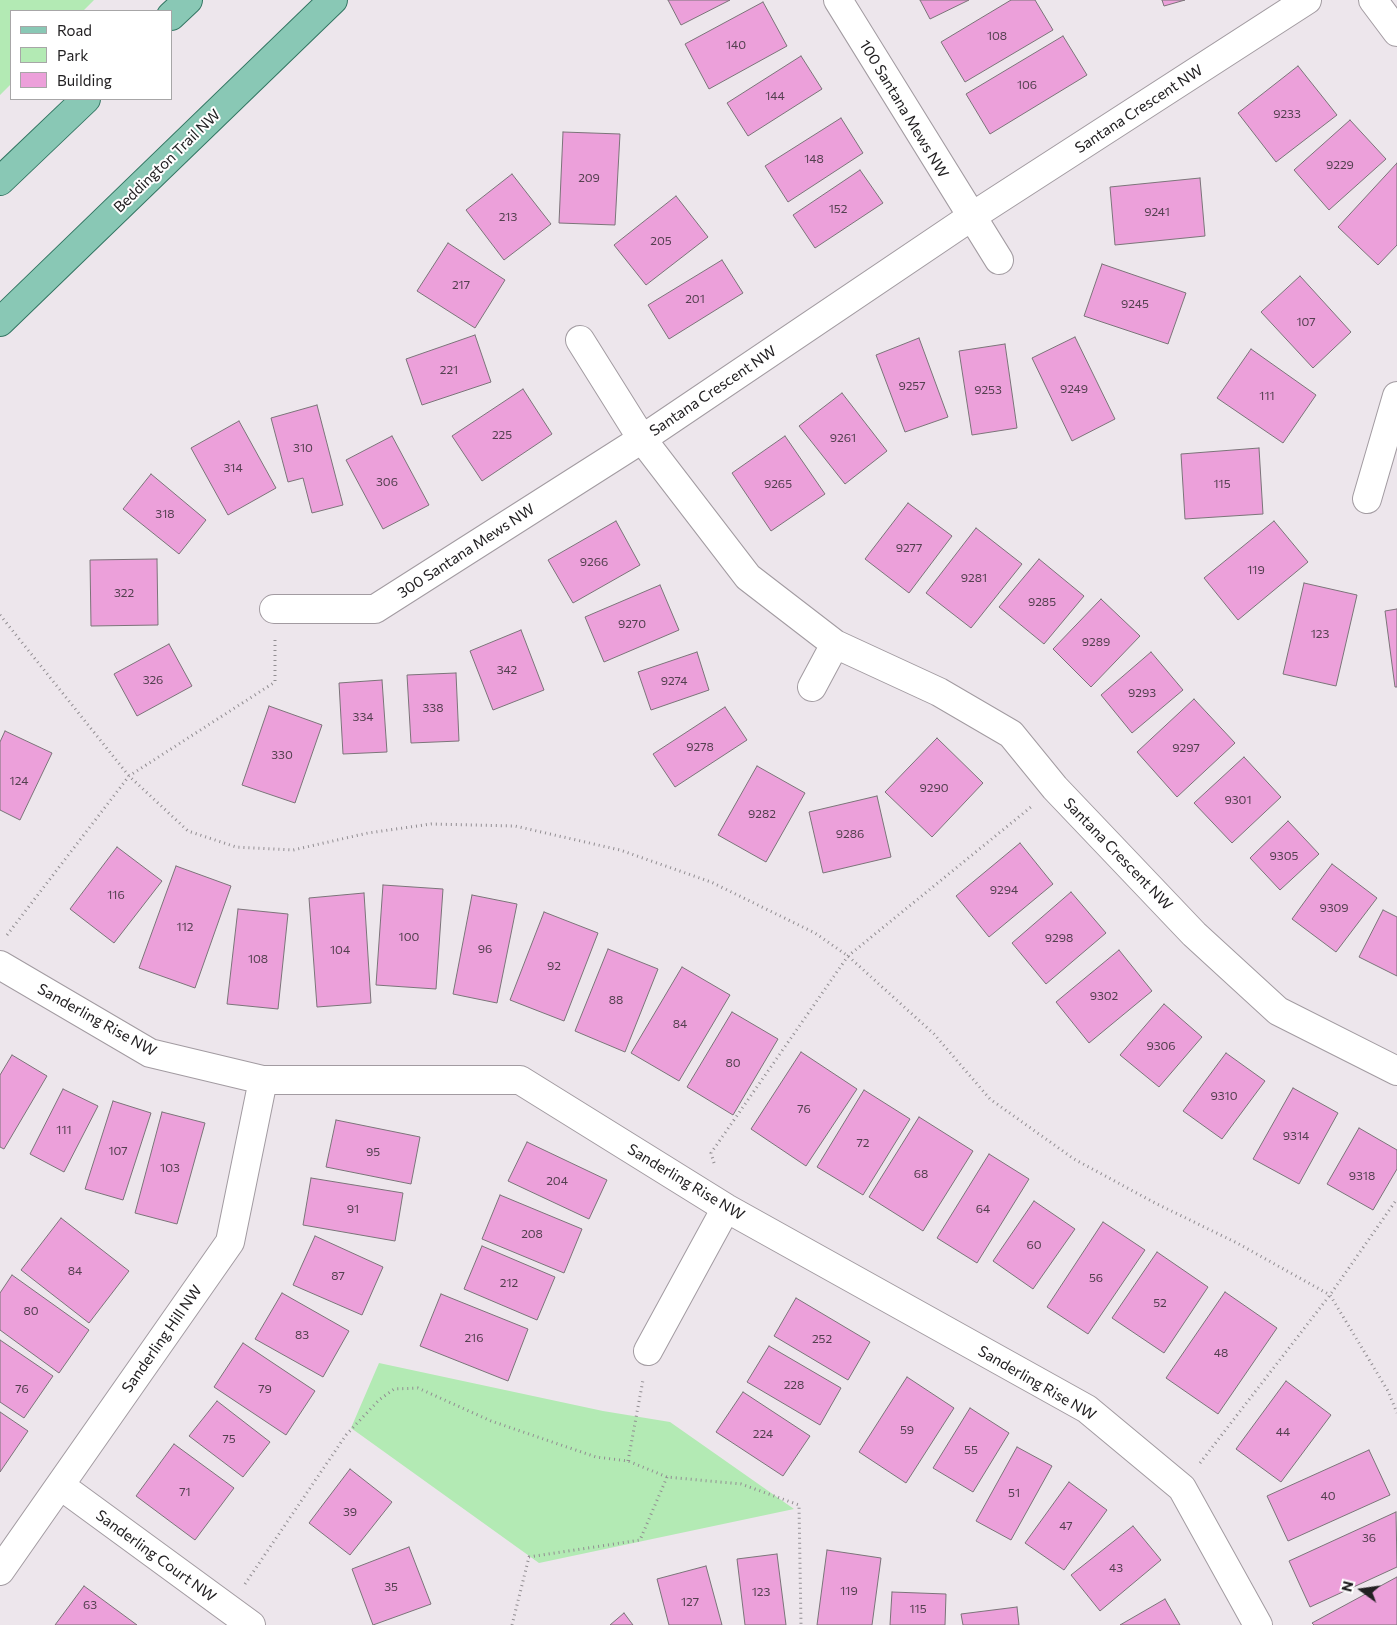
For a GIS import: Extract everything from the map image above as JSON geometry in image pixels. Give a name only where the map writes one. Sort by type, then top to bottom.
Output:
[{"type":"main road","points":[[172,15],[188,0]]},
{"type":"main road","name":"Beddington Trail NW","points":[[0,322],[333,0]]},
{"type":"main road","points":[[0,171],[83,100]]},
{"type":"main road","points":[[0,181],[83,100]]},
{"type":"street","name":"100 Santana Mews NW","points":[[838,0],[970,217]]},
{"type":"street","name":"Santana Crescent NW","points":[[1307,0],[970,217],[642,439],[748,577],[836,644],[939,692],[1011,734],[1055,788],[1194,934],[1278,1011],[1397,1072]]},
{"type":"street","points":[[1373,0],[1397,32]]},
{"type":"street","points":[[970,217],[999,260]]},
{"type":"street","points":[[580,340],[642,439]]},
{"type":"street","points":[[1367,498],[1397,396]]},
{"type":"street","name":"300 Santana Mews NW","points":[[274,609],[375,609],[642,439]]},
{"type":"street","points":[[812,687],[836,644]]},
{"type":"street","name":"Sanderling Rise NW","points":[[0,965],[150,1053],[263,1080],[520,1080],[726,1208],[1087,1409],[1182,1488],[1258,1625]]},
{"type":"street","name":"Sanderling Hill NW","points":[[0,1571],[230,1242],[263,1080]]},
{"type":"street","points":[[648,1351],[726,1208]]},
{"type":"street","name":"Sanderling Court NW","points":[[61,1486],[241,1618]]},
{"type":"path","points":[[6,935],[130,776],[276,682],[274,609]]},
{"type":"path","points":[[0,615],[130,776],[188,831],[236,847],[292,850],[368,833],[431,824],[515,826],[620,850],[712,882],[815,933],[848,956],[934,1034],[990,1099],[1074,1159],[1155,1203],[1237,1243],[1330,1295],[1388,1391],[1397,1413]]},
{"type":"path","points":[[726,1208],[711,1152],[848,956],[1055,788]]},
{"type":"path","points":[[1182,1488],[1330,1295],[1397,1199]]},
{"type":"path","points":[[628,1461],[648,1351]]},
{"type":"path","points":[[241,1618],[251,1573],[346,1434],[379,1400],[394,1389],[418,1388],[491,1421],[596,1457],[628,1461],[667,1477],[741,1484],[799,1505],[801,1625]]},
{"type":"path","points":[[512,1625],[529,1557],[640,1540],[667,1477]]},
{"type":"green space","points":[[0,0],[94,0],[84,10],[10,10],[10,85],[0,95]]},
{"type":"green space","points":[[379,1363],[603,1411],[670,1422],[794,1509],[539,1563],[351,1428]]},
{"type":"building","points":[[668,0],[730,0],[681,25]]},
{"type":"building","points":[[920,0],[969,0],[930,19]]},
{"type":"building","points":[[1011,0],[1035,0],[1053,30],[965,82],[941,42]]},
{"type":"building","points":[[1162,0],[1185,0],[1164,6]]},
{"type":"building","points":[[763,2],[787,46],[709,89],[685,44]]},
{"type":"building","points":[[1063,36],[1087,75],[990,134],[966,94]]},
{"type":"building","points":[[801,56],[822,89],[748,136],[727,103]]},
{"type":"building","points":[[1298,66],[1337,115],[1276,162],[1238,113]]},
{"type":"building","points":[[841,118],[863,153],[788,202],[765,166]]},
{"type":"building","points":[[1350,120],[1386,159],[1329,210],[1294,170]]},
{"type":"building","points":[[563,132],[620,134],[615,225],[559,223]]},
{"type":"building","points":[[1397,163],[1397,245],[1378,265],[1338,227]]},
{"type":"building","points":[[860,170],[883,203],[815,248],[793,215]]},
{"type":"building","points":[[512,174],[551,224],[504,260],[466,210]]},
{"type":"building","points":[[1200,178],[1205,236],[1115,245],[1110,187]]},
{"type":"building","points":[[676,196],[708,237],[646,285],[614,245]]},
{"type":"building","points":[[448,243],[505,280],[475,328],[417,291]]},
{"type":"building","points":[[722,260],[743,293],[669,339],[648,305]]},
{"type":"building","points":[[1102,264],[1186,293],[1168,344],[1084,316]]},
{"type":"building","points":[[1300,276],[1351,332],[1313,368],[1261,312]]},
{"type":"building","points":[[475,335],[491,382],[422,405],[406,359]]},
{"type":"building","points":[[1075,337],[1115,419],[1072,441],[1032,358]]},
{"type":"building","points":[[919,338],[948,417],[905,432],[876,355]]},
{"type":"building","points":[[1005,344],[1017,428],[972,435],[959,351]]},
{"type":"building","points":[[1251,349],[1316,395],[1283,443],[1217,398]]},
{"type":"building","points":[[523,389],[552,434],[482,481],[452,436]]},
{"type":"building","points":[[842,393],[887,451],[845,484],[799,426]]},
{"type":"building","points":[[317,405],[343,505],[312,513],[303,478],[288,482],[271,418]]},
{"type":"building","points":[[239,421],[276,488],[228,515],[191,448]]},
{"type":"building","points":[[392,436],[429,505],[383,529],[346,460]]},
{"type":"building","points":[[785,436],[825,494],[771,531],[732,473]]},
{"type":"building","points":[[1259,448],[1263,514],[1185,519],[1181,454]]},
{"type":"building","points":[[151,474],[206,520],[179,554],[123,509]]},
{"type":"building","points":[[908,503],[952,536],[909,593],[865,559]]},
{"type":"building","points":[[616,521],[640,565],[573,603],[548,560]]},
{"type":"building","points":[[1274,521],[1308,562],[1238,620],[1204,578]]},
{"type":"building","points":[[976,528],[1022,564],[971,628],[926,593]]},
{"type":"building","points":[[157,559],[158,625],[91,626],[90,560]]},
{"type":"building","points":[[1039,559],[1084,596],[1044,644],[999,607]]},
{"type":"building","points":[[1304,583],[1357,595],[1336,686],[1283,674]]},
{"type":"building","points":[[660,585],[679,630],[604,662],[585,617]]},
{"type":"building","points":[[1101,599],[1140,636],[1091,687],[1053,649]]},
{"type":"building","points":[[1397,609],[1397,687],[1395,687],[1385,611]]},
{"type":"building","points":[[521,630],[544,690],[493,710],[470,651]]},
{"type":"building","points":[[169,644],[192,686],[137,716],[114,674]]},
{"type":"building","points":[[697,652],[709,690],[651,710],[638,672]]},
{"type":"building","points":[[1151,652],[1183,690],[1132,733],[1101,695]]},
{"type":"building","points":[[456,673],[459,741],[411,743],[407,675]]},
{"type":"building","points":[[382,680],[387,752],[343,754],[339,683]]},
{"type":"building","points":[[1194,699],[1235,743],[1177,797],[1137,752]]},
{"type":"building","points":[[269,706],[322,725],[295,803],[242,785]]},
{"type":"building","points":[[725,707],[747,740],[675,787],[653,754]]},
{"type":"building","points":[[5,731],[52,753],[20,820],[0,810],[0,742]]},
{"type":"building","points":[[937,738],[983,783],[932,837],[885,792]]},
{"type":"building","points":[[1244,757],[1281,797],[1232,843],[1194,803]]},
{"type":"building","points":[[757,766],[805,793],[766,862],[718,835]]},
{"type":"building","points":[[877,796],[891,857],[823,873],[809,812]]},
{"type":"building","points":[[1288,821],[1319,854],[1280,890],[1250,858]]},
{"type":"building","points":[[1020,843],[1053,884],[989,937],[956,896]]},
{"type":"building","points":[[117,847],[162,881],[114,943],[70,909]]},
{"type":"building","points":[[1332,864],[1377,898],[1336,952],[1292,919]]},
{"type":"building","points":[[176,866],[231,886],[195,988],[139,968]]},
{"type":"building","points":[[383,885],[443,889],[436,989],[376,985]]},
{"type":"building","points":[[1071,892],[1106,933],[1046,984],[1012,943]]},
{"type":"building","points":[[364,893],[371,1003],[317,1007],[309,898]]},
{"type":"building","points":[[472,895],[517,904],[497,1003],[453,994]]},
{"type":"building","points":[[238,909],[288,914],[278,1009],[227,1004]]},
{"type":"building","points":[[1383,910],[1397,917],[1397,976],[1359,957]]},
{"type":"building","points":[[544,912],[598,933],[564,1021],[510,1000]]},
{"type":"building","points":[[608,949],[658,969],[625,1052],[575,1031]]},
{"type":"building","points":[[1119,950],[1152,991],[1089,1043],[1056,1002]]},
{"type":"building","points":[[682,967],[730,995],[679,1081],[631,1053]]},
{"type":"building","points":[[1164,1004],[1202,1037],[1159,1087],[1120,1055]]},
{"type":"building","points":[[732,1012],[778,1039],[733,1115],[687,1087]]},
{"type":"building","points":[[801,1052],[857,1089],[806,1166],[751,1129]]},
{"type":"building","points":[[1226,1053],[1265,1081],[1222,1139],[1183,1111]]},
{"type":"building","points":[[12,1055],[47,1076],[4,1149],[0,1147],[0,1075]]},
{"type":"building","points":[[1293,1088],[1338,1113],[1299,1184],[1253,1159]]},
{"type":"building","points":[[63,1089],[98,1106],[64,1172],[30,1154]]},
{"type":"building","points":[[864,1090],[910,1119],[863,1195],[817,1167]]},
{"type":"building","points":[[113,1101],[151,1113],[123,1200],[85,1189]]},
{"type":"building","points":[[162,1112],[205,1123],[177,1224],[135,1213]]},
{"type":"building","points":[[919,1117],[973,1151],[923,1231],[869,1197]]},
{"type":"building","points":[[336,1120],[420,1137],[411,1184],[326,1167]]},
{"type":"building","points":[[1359,1128],[1397,1150],[1397,1169],[1373,1210],[1327,1184]]},
{"type":"building","points":[[527,1142],[607,1180],[589,1219],[508,1181]]},
{"type":"building","points":[[989,1154],[1029,1179],[977,1263],[937,1238]]},
{"type":"building","points":[[311,1178],[403,1193],[395,1241],[303,1225]]},
{"type":"building","points":[[500,1195],[582,1229],[564,1273],[482,1239]]},
{"type":"building","points":[[1034,1201],[1075,1229],[1033,1289],[993,1261]]},
{"type":"building","points":[[61,1218],[129,1271],[89,1323],[21,1270]]},
{"type":"building","points":[[1103,1222],[1145,1250],[1088,1334],[1047,1307]]},
{"type":"building","points":[[315,1236],[383,1267],[362,1315],[293,1285]]},
{"type":"building","points":[[482,1246],[555,1277],[537,1320],[464,1289]]},
{"type":"building","points":[[1157,1252],[1208,1287],[1164,1353],[1112,1318]]},
{"type":"building","points":[[12,1275],[89,1330],[59,1373],[0,1330],[0,1293]]},
{"type":"building","points":[[1225,1292],[1277,1328],[1218,1414],[1166,1378]]},
{"type":"building","points":[[282,1293],[349,1331],[323,1377],[255,1339]]},
{"type":"building","points":[[441,1294],[528,1329],[508,1381],[420,1346]]},
{"type":"building","points":[[796,1298],[870,1342],[848,1380],[774,1336]]},
{"type":"building","points":[[0,1340],[53,1376],[24,1418],[0,1402]]},
{"type":"building","points":[[243,1343],[315,1391],[286,1435],[214,1387]]},
{"type":"building","points":[[769,1346],[841,1388],[820,1425],[747,1382]]},
{"type":"building","points":[[907,1377],[954,1408],[906,1483],[859,1452]]},
{"type":"building","points":[[1286,1381],[1331,1415],[1281,1482],[1236,1449]]},
{"type":"building","points":[[743,1392],[810,1436],[783,1476],[716,1432]]},
{"type":"building","points":[[217,1401],[270,1442],[243,1477],[189,1436]]},
{"type":"building","points":[[970,1408],[1009,1433],[973,1492],[933,1468]]},
{"type":"building","points":[[0,1412],[28,1431],[0,1472]]},
{"type":"building","points":[[174,1444],[234,1488],[195,1540],[136,1496]]},
{"type":"building","points":[[1017,1447],[1052,1466],[1011,1540],[976,1521]]},
{"type":"building","points":[[1369,1450],[1390,1495],[1288,1541],[1267,1496]]},
{"type":"building","points":[[350,1469],[392,1502],[350,1555],[309,1523]]},
{"type":"building","points":[[1069,1482],[1107,1510],[1064,1570],[1025,1543]]},
{"type":"building","points":[[1396,1512],[1397,1567],[1310,1607],[1289,1561]]},
{"type":"building","points":[[1133,1526],[1161,1560],[1100,1611],[1071,1575]]},
{"type":"building","points":[[409,1547],[431,1604],[373,1625],[352,1569]]},
{"type":"building","points":[[827,1550],[881,1558],[872,1625],[817,1625]]},
{"type":"building","points":[[777,1554],[786,1625],[745,1625],[737,1559]]},
{"type":"building","points":[[706,1566],[722,1625],[669,1625],[657,1579]]},
{"type":"building","points":[[1397,1577],[1397,1625],[1314,1625],[1312,1623]]},
{"type":"building","points":[[84,1586],[137,1625],[55,1625]]},
{"type":"building","points":[[892,1592],[946,1594],[945,1625],[890,1625]]},
{"type":"building","points":[[1165,1599],[1180,1625],[1120,1625]]},
{"type":"building","points":[[1017,1607],[1019,1625],[963,1625],[961,1614]]},
{"type":"building","points":[[624,1613],[633,1625],[610,1625]]}]
